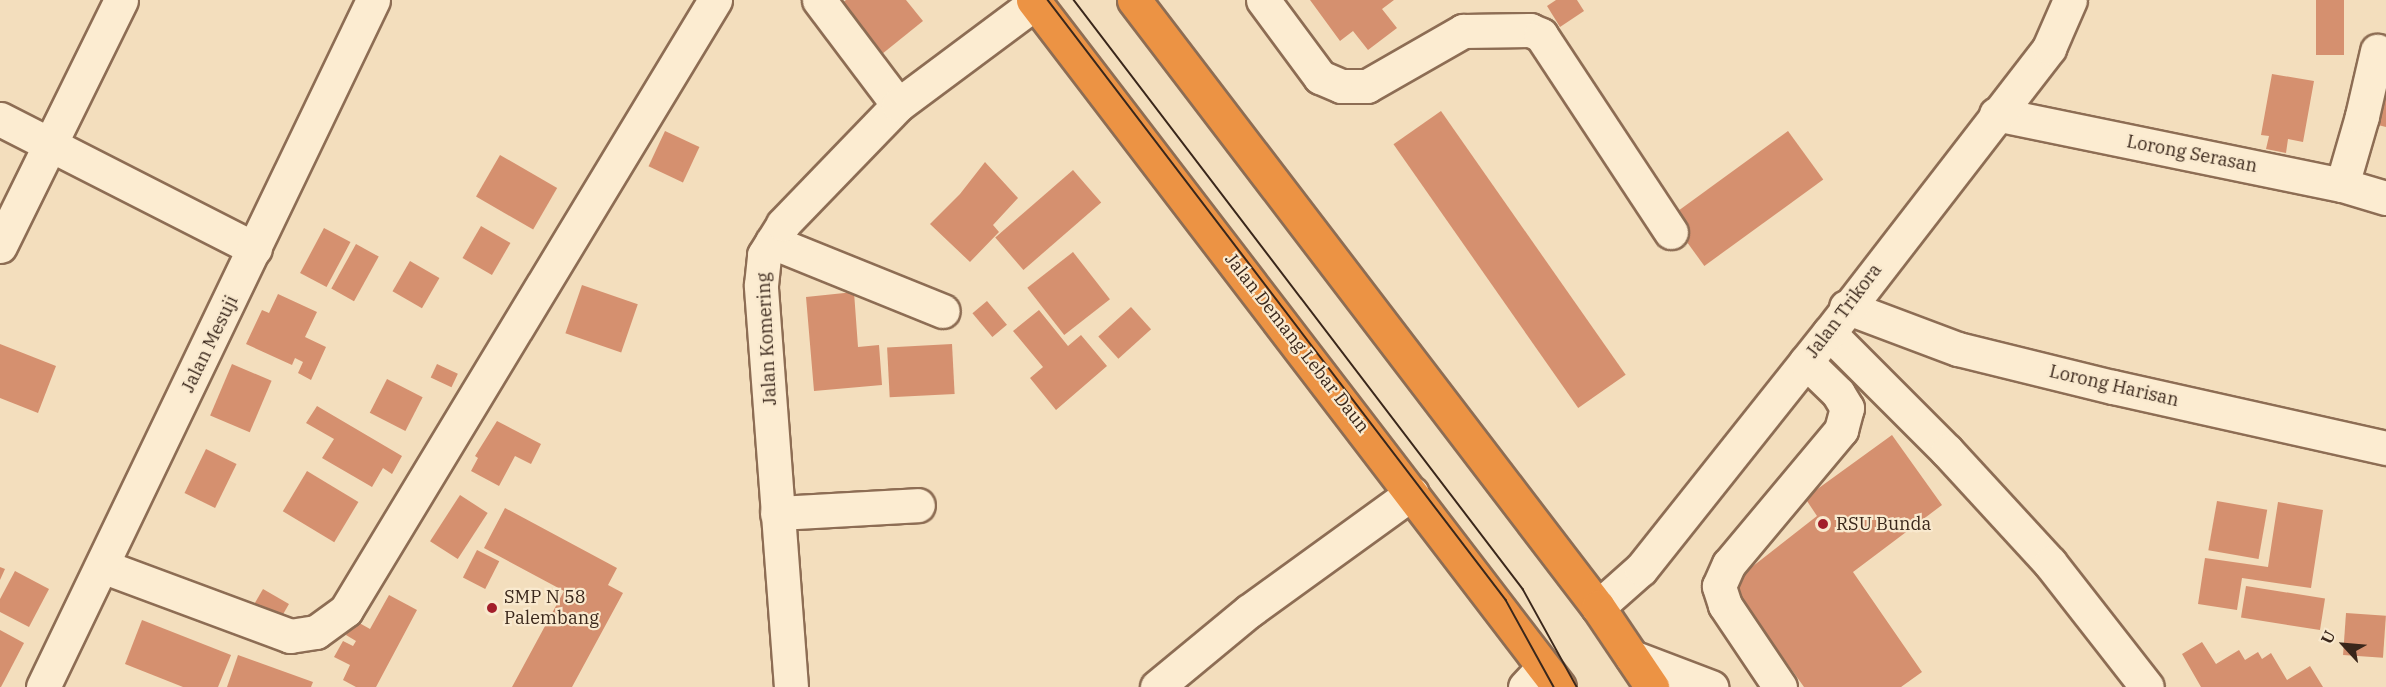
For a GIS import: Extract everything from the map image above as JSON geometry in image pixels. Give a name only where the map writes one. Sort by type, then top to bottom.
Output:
[{"type":"highway","points":[[1134,0],[1598,607],[1652,687]]},
{"type":"highway","name":"Jalan Demang Lebar Daun","points":[[1034,1],[1413,493],[1542,681]]},
{"type":"street","points":[[0,246],[121,0]]},
{"type":"street","name":"Jalan Mesuji","points":[[43,687],[374,0]]},
{"type":"street","points":[[102,566],[290,636],[316,632],[346,610],[715,0]]},
{"type":"street","points":[[819,0],[898,105]]},
{"type":"street","points":[[1263,0],[1320,77],[1341,86],[1367,86],[1463,32],[1530,30],[1541,34],[1671,232]]},
{"type":"street","name":"Jalan Trikora","points":[[1598,607],[1641,569],[1806,362],[2049,48],[2070,0]]},
{"type":"street","name":"Jalan Komering","points":[[791,687],[761,285],[764,255],[783,224],[898,105],[1034,1]]},
{"type":"street","points":[[2342,184],[2362,116],[2377,51]]},
{"type":"street","name":"Lorong Serasan","points":[[1996,114],[2342,184],[2386,198]]},
{"type":"street","points":[[0,119],[255,249]]},
{"type":"street","points":[[772,242],[943,311]]},
{"type":"street","points":[[1838,320],[1947,451],[2050,563],[2147,687]]},
{"type":"street","name":"Lorong Harisan","points":[[1838,320],[2113,387],[2386,448]]},
{"type":"street","points":[[1780,687],[1725,605],[1719,586],[1729,564],[1841,430],[1847,408],[1838,393],[1806,362]]},
{"type":"street","points":[[1157,687],[1249,611],[1413,493]]},
{"type":"street","points":[[777,513],[918,505]]},
{"type":"street","points":[[1632,657],[1712,687]]},
{"type":"building","points":[[846,0],[906,0],[923,21],[882,54],[842,3]]},
{"type":"building","points":[[1310,0],[1394,0],[1382,9],[1397,28],[1368,50],[1353,31],[1340,41]]},
{"type":"building","points":[[1556,0],[1577,0],[1584,11],[1560,27],[1547,6]]},
{"type":"building","points":[[2316,0],[2344,0],[2344,55],[2316,55]]},
{"type":"building","points":[[2272,74],[2314,81],[2303,142],[2288,139],[2286,153],[2266,149],[2269,136],[2261,135]]},
{"type":"building","points":[[2386,80],[2386,127],[2374,124]]},
{"type":"building","points":[[1441,111],[1626,375],[1578,408],[1393,144]]},
{"type":"building","points":[[665,131],[699,147],[683,182],[649,166]]},
{"type":"building","points":[[1788,131],[1823,180],[1704,266],[1669,217]]},
{"type":"building","points":[[500,155],[557,188],[533,230],[476,197]]},
{"type":"building","points":[[985,162],[1018,198],[993,225],[999,232],[970,262],[930,224],[960,194]]},
{"type":"building","points":[[1073,170],[1101,202],[1023,270],[995,238]]},
{"type":"building","points":[[481,226],[510,243],[492,275],[463,258]]},
{"type":"building","points":[[324,228],[350,242],[327,287],[300,273]]},
{"type":"building","points":[[356,244],[379,257],[354,301],[331,289]]},
{"type":"building","points":[[1073,252],[1110,299],[1064,335],[1027,288]]},
{"type":"building","points":[[410,261],[439,278],[422,308],[392,291]]},
{"type":"building","points":[[582,285],[638,304],[621,352],[565,333]]},
{"type":"building","points":[[854,292],[858,347],[879,345],[882,385],[814,391],[806,297]]},
{"type":"building","points":[[278,294],[317,312],[305,337],[326,347],[311,380],[298,373],[303,362],[295,358],[292,365],[246,344],[262,310],[269,313]]},
{"type":"building","points":[[987,301],[1007,325],[992,337],[972,313]]},
{"type":"building","points":[[1131,307],[1151,329],[1118,359],[1098,336]]},
{"type":"building","points":[[1039,310],[1068,346],[1081,335],[1107,366],[1056,410],[1030,378],[1043,367],[1013,331]]},
{"type":"building","points":[[0,344],[56,366],[38,413],[0,398]]},
{"type":"building","points":[[952,344],[955,394],[890,397],[887,347]]},
{"type":"building","points":[[232,364],[272,381],[250,432],[210,416]]},
{"type":"building","points":[[437,364],[458,374],[452,387],[431,378]]},
{"type":"building","points":[[387,379],[423,397],[405,431],[370,413]]},
{"type":"building","points":[[317,406],[402,456],[392,474],[383,468],[372,487],[322,458],[334,439],[306,423]]},
{"type":"building","points":[[497,421],[541,444],[531,464],[515,456],[499,486],[471,471],[478,458],[475,456]]},
{"type":"building","points":[[1892,435],[1942,505],[1853,572],[1922,672],[1901,687],[1804,687],[1730,584],[1817,516],[1805,498]]},
{"type":"building","points":[[206,449],[237,464],[215,508],[185,493]]},
{"type":"building","points":[[307,471],[358,502],[334,542],[283,511]]},
{"type":"building","points":[[460,495],[488,513],[458,559],[430,541]]},
{"type":"building","points":[[2217,501],[2267,510],[2259,559],[2208,550]]},
{"type":"building","points":[[2278,502],[2323,510],[2311,588],[2242,578],[2237,610],[2198,604],[2205,558],[2268,567]]},
{"type":"building","points":[[505,508],[617,568],[608,585],[623,593],[572,687],[512,687],[564,591],[484,548]]},
{"type":"building","points":[[477,550],[499,561],[485,589],[463,578]]},
{"type":"building","points":[[0,567],[5,569],[0,580]]},
{"type":"building","points":[[15,571],[49,589],[29,627],[0,612],[0,599]]},
{"type":"building","points":[[2246,586],[2325,599],[2320,630],[2241,618]]},
{"type":"building","points":[[263,589],[289,604],[278,622],[252,607]]},
{"type":"building","points":[[389,595],[417,610],[376,687],[356,687],[343,680],[350,665],[334,657],[343,641],[353,646],[356,641],[346,635],[354,620],[370,629]]},
{"type":"building","points":[[2346,613],[2386,616],[2383,658],[2343,655]]},
{"type":"building","points":[[142,620],[231,655],[218,687],[183,687],[125,664]]},
{"type":"building","points":[[0,630],[24,643],[1,687],[0,687]]},
{"type":"building","points":[[2202,642],[2216,664],[2239,650],[2245,660],[2258,652],[2262,659],[2271,653],[2287,680],[2310,666],[2323,687],[2201,687],[2182,654]]},
{"type":"building","points":[[238,655],[313,682],[311,687],[227,687]]},
{"type":"tram line","points":[[1048,0],[1506,600],[1554,687]]},
{"type":"tram line","points":[[1074,0],[1523,589],[1577,687]]},
{"type":"place","name":"RSU Bunda","points":[[1823,524]]},
{"type":"place","name":"SMP N 58 Palembang","points":[[492,608]]}]
